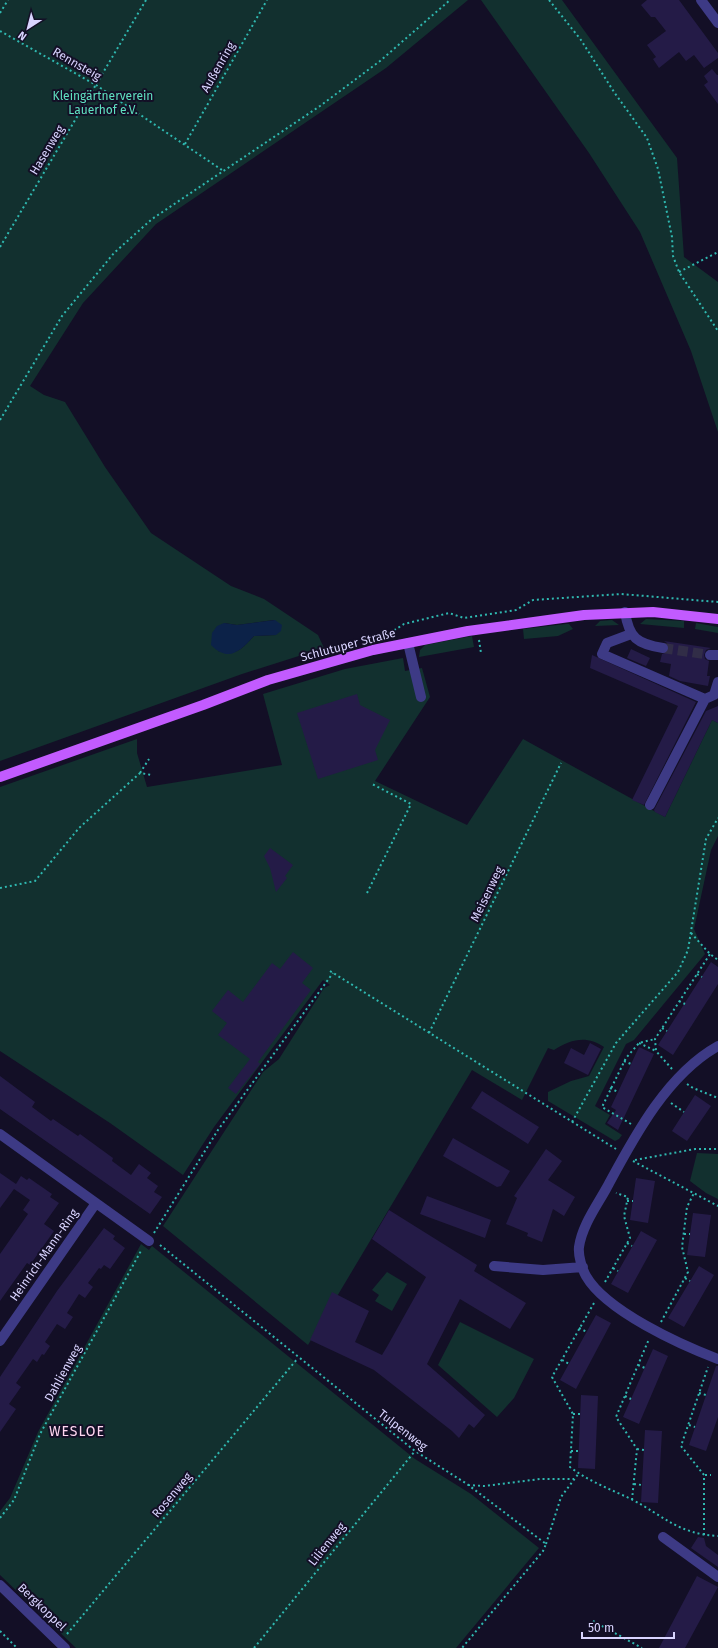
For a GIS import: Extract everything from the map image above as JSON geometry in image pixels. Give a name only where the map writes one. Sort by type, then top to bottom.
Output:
[{"type":"main road","name":"Schlutuper Straße","points":[[0,776],[203,705],[268,680],[373,650],[461,632],[530,622],[625,612],[653,612],[718,619]]},
{"type":"street","points":[[700,0],[718,23]]},
{"type":"street","points":[[625,612],[631,634],[638,641],[650,646],[662,648]]},
{"type":"street","points":[[631,634],[607,643],[602,654],[705,699]]},
{"type":"street","points":[[408,643],[421,697]]},
{"type":"street","points":[[650,805],[705,699],[714,694],[718,682]]},
{"type":"street","points":[[718,1046],[701,1055],[679,1078],[621,1153],[586,1224],[579,1248],[586,1276],[605,1299],[650,1327],[698,1351],[718,1359]]},
{"type":"street","name":"Heinrich-Mann-Ring","points":[[0,1134],[149,1241]]},
{"type":"street","name":"Heinrich-Mann-Ring","points":[[0,1341],[96,1203]]},
{"type":"street","points":[[494,1266],[543,1270],[583,1267]]},
{"type":"street","points":[[663,1537],[718,1577]]},
{"type":"street","name":"Bergkoppel","points":[[0,1585],[63,1645]]},
{"type":"path","points":[[0,13],[8,0]]},
{"type":"path","name":"Hasenweg","points":[[0,247],[146,0]]},
{"type":"path","name":"Außenring","points":[[185,144],[268,0]]},
{"type":"path","points":[[0,420],[62,316],[114,253],[152,219],[222,170],[320,106],[374,66],[450,0]]},
{"type":"path","points":[[549,0],[582,40],[614,92],[647,138],[658,169],[672,237],[673,256],[679,272],[718,332]]},
{"type":"path","name":"Rennsteig","points":[[0,31],[96,86],[222,170]]},
{"type":"path","points":[[679,272],[718,252]]},
{"type":"path","points":[[328,651],[393,632],[404,624],[449,613],[464,618],[516,610],[533,600],[621,594],[718,602]]},
{"type":"path","points":[[0,888],[35,881],[79,828],[140,773],[149,759]]},
{"type":"path","name":"Meisenweg","points":[[429,1033],[561,763]]},
{"type":"path","points":[[140,773],[152,775]]},
{"type":"path","points":[[367,893],[411,804],[372,784]]},
{"type":"path","points":[[572,1122],[616,1043],[678,972],[688,950],[706,839],[718,818]]},
{"type":"path","points":[[691,933],[710,954],[718,960]]},
{"type":"path","points":[[656,1051],[655,1039],[710,954]]},
{"type":"path","points":[[330,971],[621,1153]]},
{"type":"path","name":"Dahlienweg","points":[[0,1518],[14,1500],[40,1434],[143,1247],[149,1241],[218,1130],[333,973]]},
{"type":"path","points":[[697,974],[702,977]]},
{"type":"path","points":[[680,1001],[685,1004]]},
{"type":"path","points":[[662,1028],[667,1031]]},
{"type":"path","points":[[633,1126],[602,1107],[624,1061],[639,1043],[655,1039]]},
{"type":"path","points":[[639,1043],[656,1051],[675,1073]]},
{"type":"path","points":[[624,1061],[631,1064]]},
{"type":"path","points":[[687,1084],[718,1098]]},
{"type":"path","points":[[610,1088],[618,1092]]},
{"type":"path","points":[[671,1103],[684,1112]]},
{"type":"path","points":[[718,1149],[695,1149],[632,1160],[718,1206]]},
{"type":"path","points":[[603,1287],[630,1238],[624,1216],[628,1197],[614,1192]]},
{"type":"path","points":[[660,1323],[688,1272],[682,1247],[688,1207],[694,1193]]},
{"type":"path","points":[[627,1201],[633,1201]]},
{"type":"path","points":[[684,1234],[690,1234]]},
{"type":"path","name":"Tulpenweg","points":[[149,1241],[159,1244],[298,1358],[415,1451],[467,1484],[546,1544]]},
{"type":"path","points":[[627,1243],[632,1246]]},
{"type":"path","points":[[613,1268],[618,1271]]},
{"type":"path","points":[[684,1278],[690,1281]]},
{"type":"path","points":[[672,1302],[676,1304]]},
{"type":"path","points":[[594,1303],[552,1377],[573,1414],[570,1467],[578,1473],[632,1500],[677,1526],[694,1533],[718,1536]]},
{"type":"path","points":[[580,1328],[587,1332]]},
{"type":"path","points":[[632,1500],[637,1449],[616,1417],[649,1339]]},
{"type":"path","name":"Rosenweg","points":[[63,1645],[298,1358]]},
{"type":"path","points":[[562,1360],[569,1364]]},
{"type":"path","points":[[638,1365],[645,1368]]},
{"type":"path","points":[[704,1535],[704,1475],[681,1446],[708,1365]]},
{"type":"path","points":[[699,1393],[706,1395]]},
{"type":"path","points":[[624,1396],[631,1399]]},
{"type":"path","points":[[573,1414],[580,1414]]},
{"type":"path","points":[[688,1425],[695,1427]]},
{"type":"path","points":[[637,1449],[644,1450]]},
{"type":"path","name":"Lilienweg","points":[[254,1648],[415,1451]]},
{"type":"path","points":[[571,1451],[578,1451]]},
{"type":"path","points":[[462,1648],[543,1551],[561,1497],[578,1473]]},
{"type":"path","points":[[704,1475],[711,1475]]},
{"type":"path","points":[[467,1484],[484,1486],[540,1479],[574,1479]]},
{"type":"path","points":[[634,1484],[642,1485]]},
{"type":"path","points":[[705,1511],[710,1512]]},
{"type":"path","points":[[593,1621],[642,1648]]},
{"type":"path","points":[[0,1631],[17,1648]]},
{"type":"green space","name":"Kleingärtnerverein Lauerhof e.V.","points":[[0,0],[468,0],[386,68],[156,224],[83,303],[30,386],[44,395],[65,402],[105,467],[151,533],[231,586],[264,599],[318,635],[324,648],[242,674],[0,761]],"holes":[[[274,620],[276,635],[254,636],[242,648],[235,652],[225,653],[218,651],[224,623],[237,625]]]},
{"type":"green space","points":[[481,0],[562,0],[677,158],[684,257],[718,282],[718,432],[691,351],[640,232],[589,153]]},
{"type":"green space","points":[[646,619],[684,621],[684,628],[640,624]]},
{"type":"green space","points":[[612,620],[619,625],[595,626],[600,621]]},
{"type":"green space","points":[[696,623],[718,627],[718,633],[695,629]]},
{"type":"green space","points":[[569,624],[573,629],[558,636],[524,639],[523,629]]},
{"type":"green space","points":[[472,636],[474,647],[419,657],[420,650],[425,645]]},
{"type":"green space","points":[[403,658],[405,671],[422,668],[430,697],[375,781],[467,825],[523,739],[665,817],[712,720],[718,723],[718,836],[711,850],[694,929],[705,954],[634,1040],[626,1044],[595,1106],[610,1115],[605,1124],[622,1135],[615,1141],[548,1101],[548,1092],[571,1081],[589,1076],[604,1047],[598,1043],[579,1040],[567,1043],[554,1050],[548,1048],[522,1100],[472,1070],[308,1345],[163,1226],[263,1072],[279,1059],[324,988],[330,985],[323,980],[214,1127],[183,1175],[110,1123],[0,1051],[0,787],[137,739],[137,753],[147,787],[282,765],[263,694],[345,669]]},
{"type":"green space","points":[[697,1153],[718,1154],[718,1199],[706,1193],[690,1181]]},
{"type":"green space","points":[[141,1244],[149,1250],[152,1246],[415,1459],[471,1494],[539,1548],[456,1648],[76,1648],[0,1575],[0,1511],[10,1498],[38,1432]]},
{"type":"green space","points":[[387,1272],[407,1284],[392,1311],[375,1301],[379,1295],[372,1290]]},
{"type":"green space","points":[[460,1322],[534,1359],[514,1398],[497,1417],[438,1365]]},
{"type":"water","points":[[275,620],[282,625],[281,631],[276,635],[254,636],[234,653],[223,653],[211,645],[212,633],[217,626],[224,623],[237,625]]},
{"type":"building","points":[[647,0],[679,0],[718,53],[718,58],[704,68],[694,55],[686,61],[679,52],[659,68],[653,59],[656,57],[647,45],[666,31],[655,17],[651,17],[641,5]]},
{"type":"building","points":[[712,69],[718,75],[718,104],[704,85],[708,82],[704,76]]},
{"type":"building","points":[[664,641],[711,648],[706,650],[704,655],[705,659],[709,661],[707,676],[710,676],[708,686],[680,681],[669,676],[671,664],[660,662],[662,654],[668,652],[669,649],[667,643]]},
{"type":"building","points":[[631,649],[650,658],[646,666],[627,658]]},
{"type":"building","points":[[592,655],[696,702],[644,805],[632,800],[678,706],[590,668]]},
{"type":"building","points":[[357,694],[360,705],[390,720],[375,750],[378,760],[318,779],[297,713]]},
{"type":"building","points":[[718,706],[718,723],[712,720],[665,817],[655,812],[654,810],[706,711]]},
{"type":"building","points":[[270,848],[293,865],[285,876],[287,878],[276,892],[270,868],[264,856]]},
{"type":"building","points":[[293,952],[313,968],[302,983],[311,990],[258,1062],[260,1064],[236,1094],[228,1088],[250,1059],[218,1035],[227,1023],[212,1011],[228,990],[243,1002],[272,963],[280,969]]},
{"type":"building","points":[[711,962],[718,967],[718,984],[673,1055],[658,1045]]},
{"type":"building","points":[[590,1043],[601,1049],[588,1075],[564,1063],[571,1048],[584,1055]]},
{"type":"building","points":[[639,1047],[654,1054],[618,1130],[607,1123],[616,1110],[611,1107]]},
{"type":"building","points":[[0,1076],[35,1102],[32,1107],[51,1121],[53,1119],[78,1136],[80,1134],[113,1158],[112,1161],[131,1175],[139,1164],[151,1173],[147,1178],[158,1186],[154,1192],[162,1197],[150,1214],[0,1109]]},
{"type":"building","points":[[482,1091],[539,1127],[528,1144],[471,1108]]},
{"type":"building","points":[[695,1095],[711,1106],[687,1141],[672,1131]]},
{"type":"building","points":[[453,1138],[510,1171],[501,1186],[497,1187],[443,1156]]},
{"type":"building","points":[[546,1149],[562,1161],[548,1180],[575,1197],[564,1216],[553,1209],[542,1242],[527,1236],[528,1233],[506,1224],[517,1198],[514,1196]]},
{"type":"building","points":[[0,1173],[16,1184],[21,1176],[27,1180],[29,1178],[52,1194],[50,1197],[59,1203],[44,1224],[54,1231],[30,1265],[27,1263],[0,1301],[0,1254],[28,1214],[23,1210],[30,1200],[14,1189],[0,1208]]},
{"type":"building","points":[[636,1178],[655,1181],[648,1223],[630,1220]]},
{"type":"building","points":[[427,1196],[491,1220],[485,1238],[420,1214]]},
{"type":"building","points":[[389,1210],[477,1265],[474,1271],[526,1303],[510,1329],[460,1299],[427,1364],[485,1415],[474,1428],[469,1424],[459,1438],[374,1370],[310,1340],[332,1292],[369,1311],[355,1342],[382,1355],[426,1277],[372,1239]]},
{"type":"building","points":[[693,1213],[711,1215],[705,1257],[687,1255]]},
{"type":"building","points":[[104,1228],[115,1236],[113,1239],[125,1248],[110,1269],[104,1265],[101,1269],[99,1268],[88,1283],[93,1287],[85,1298],[79,1294],[67,1313],[73,1317],[65,1329],[57,1324],[45,1342],[50,1346],[44,1355],[42,1354],[37,1362],[33,1359],[16,1383],[21,1387],[9,1404],[16,1409],[0,1432],[0,1377],[57,1291]]},
{"type":"building","points":[[641,1231],[657,1240],[628,1293],[611,1284]]},
{"type":"building","points":[[699,1266],[714,1275],[684,1327],[668,1318]]},
{"type":"building","points":[[596,1315],[611,1323],[576,1389],[560,1380]]},
{"type":"building","points":[[653,1349],[668,1356],[639,1424],[623,1417]]},
{"type":"building","points":[[716,1366],[718,1366],[718,1417],[706,1451],[689,1445]]},
{"type":"building","points":[[581,1395],[598,1396],[595,1469],[578,1468]]},
{"type":"building","points":[[645,1430],[662,1431],[658,1503],[641,1502]]},
{"type":"building","points":[[698,1537],[704,1538],[706,1546],[718,1555],[718,1567],[691,1548]]},
{"type":"building","points":[[697,1576],[718,1587],[685,1648],[659,1648]]},
{"type":"tunnel","points":[[663,648],[710,655]]},
{"type":"district","name":"WESLOE","points":[[77,1431]]}]
